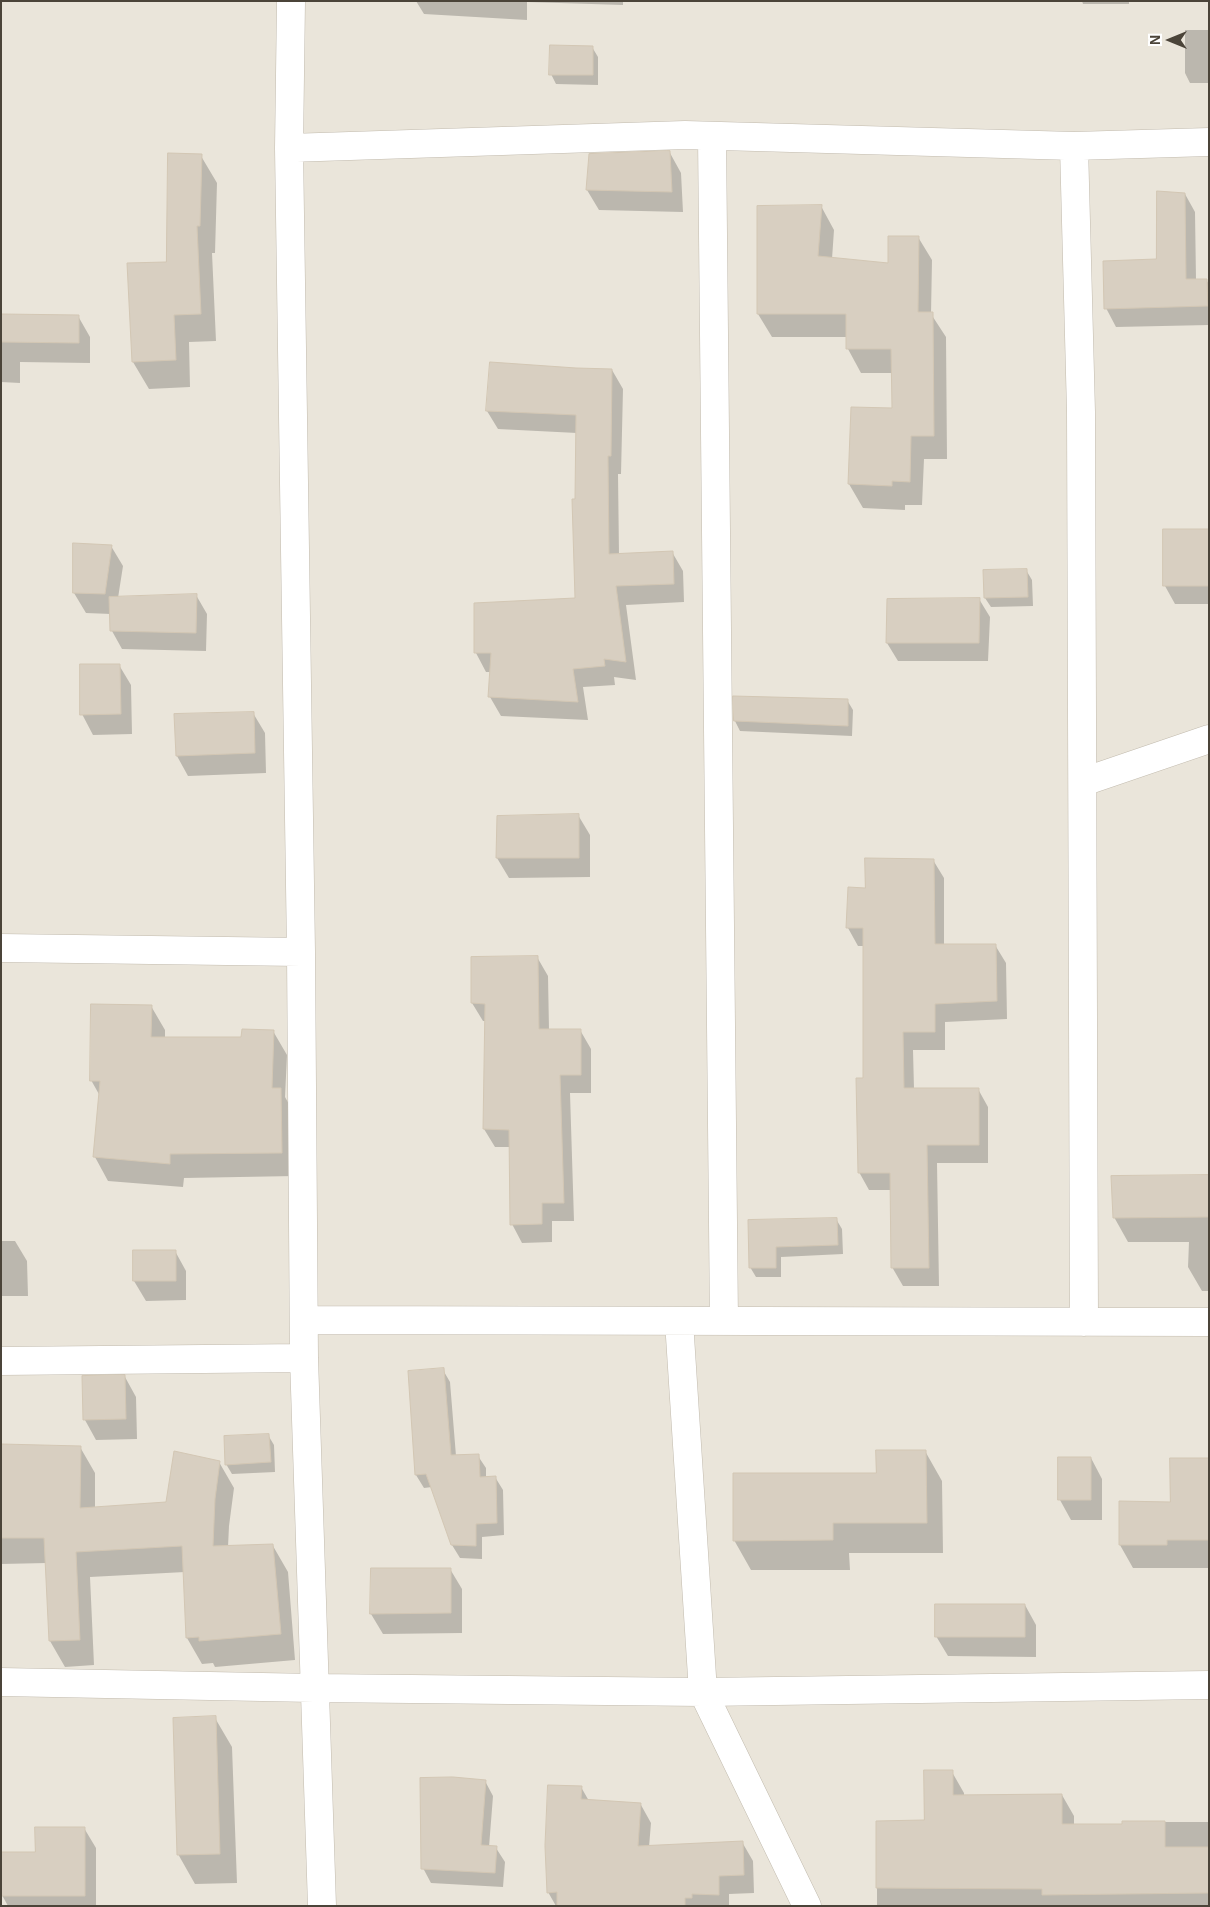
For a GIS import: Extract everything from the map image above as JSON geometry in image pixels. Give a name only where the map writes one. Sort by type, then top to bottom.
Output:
[{"type":"street","points":[[291,1],[289,148],[301,952],[304,1358],[322,1906]]},
{"type":"street","points":[[289,148],[675,135],[1074,146],[1209,142]]},
{"type":"street","points":[[712,136],[724,1321]]},
{"type":"street","points":[[1074,146],[1081,412],[1084,1322]]},
{"type":"street","points":[[1082,782],[1209,739]]},
{"type":"street","points":[[1,948],[301,952]]},
{"type":"street","points":[[304,1320],[1209,1322]]},
{"type":"street","points":[[679,1321],[703,1692],[807,1906]]},
{"type":"street","points":[[1,1361],[304,1358]]},
{"type":"street","points":[[1,1682],[314,1688],[703,1692],[1209,1685]]},
{"type":"shaded area","points":[[1,1],[1209,1],[1209,1906],[1,1906]]},
{"type":"building","points":[[550,45],[593,46],[593,75],[549,75]]},
{"type":"building","points":[[670,151],[672,192],[586,190],[589,154]]},
{"type":"building","points":[[168,153],[202,154],[200,226],[197,226],[201,314],[174,315],[176,360],[132,362],[127,263],[166,262]]},
{"type":"building","points":[[1157,191],[1185,193],[1186,279],[1207,279],[1208,306],[1104,309],[1103,261],[1156,259]]},
{"type":"building","points":[[822,205],[818,256],[888,263],[888,236],[919,236],[918,312],[933,312],[934,436],[911,436],[910,482],[892,481],[892,486],[848,484],[851,407],[892,408],[891,349],[846,349],[846,314],[757,314],[757,206]]},
{"type":"building","points":[[1,314],[79,315],[79,343],[1,342]]},
{"type":"building","points":[[490,362],[612,369],[611,456],[608,456],[609,554],[673,551],[674,584],[616,586],[626,662],[604,659],[605,666],[573,669],[578,702],[488,697],[491,653],[474,653],[474,603],[575,598],[572,499],[575,499],[576,415],[486,411]]},
{"type":"building","points":[[1163,529],[1209,529],[1209,586],[1163,586]]},
{"type":"building","points":[[73,543],[112,545],[105,594],[73,593]]},
{"type":"building","points":[[1027,569],[1028,597],[984,598],[983,570]]},
{"type":"building","points":[[197,594],[196,633],[110,631],[109,597]]},
{"type":"building","points":[[980,598],[979,643],[886,643],[887,599]]},
{"type":"building","points":[[80,664],[120,664],[121,714],[80,715]]},
{"type":"building","points":[[733,696],[848,699],[848,726],[734,721]]},
{"type":"building","points":[[254,712],[255,753],[176,756],[174,714]]},
{"type":"building","points":[[579,814],[579,858],[496,858],[497,816]]},
{"type":"building","points":[[865,858],[934,859],[935,944],[996,944],[997,1001],[935,1004],[935,1032],[903,1032],[904,1088],[979,1088],[979,1145],[927,1145],[929,1268],[891,1268],[890,1173],[858,1173],[856,1078],[863,1078],[863,928],[846,928],[848,887],[865,888]]},
{"type":"building","points":[[538,956],[539,1029],[581,1029],[581,1075],[560,1075],[564,1203],[542,1203],[542,1224],[510,1225],[509,1130],[483,1129],[485,1004],[471,1003],[471,957]]},
{"type":"building","points":[[91,1004],[152,1005],[151,1037],[241,1037],[242,1029],[274,1030],[272,1088],[281,1088],[282,1153],[170,1154],[170,1164],[93,1157],[100,1081],[90,1081]]},
{"type":"building","points":[[1209,1175],[1209,1217],[1113,1218],[1111,1176]]},
{"type":"building","points":[[837,1218],[838,1245],[776,1247],[776,1268],[749,1268],[748,1220]]},
{"type":"building","points":[[133,1250],[176,1250],[176,1281],[133,1281]]},
{"type":"building","points":[[444,1368],[451,1455],[479,1454],[480,1477],[496,1476],[497,1523],[476,1524],[476,1546],[451,1545],[426,1474],[415,1475],[408,1371]]},
{"type":"building","points":[[125,1375],[126,1419],[83,1420],[82,1376]]},
{"type":"building","points":[[269,1434],[271,1462],[225,1465],[224,1436]]},
{"type":"building","points":[[1,1444],[81,1446],[80,1508],[166,1502],[174,1451],[220,1461],[215,1499],[213,1546],[273,1544],[281,1634],[199,1641],[199,1637],[186,1638],[182,1546],[76,1552],[80,1640],[49,1641],[44,1538],[1,1538]]},
{"type":"building","points":[[876,1450],[926,1450],[927,1523],[833,1523],[833,1540],[733,1541],[733,1473],[876,1473]]},
{"type":"building","points":[[1058,1457],[1091,1457],[1091,1500],[1058,1500]]},
{"type":"building","points":[[1170,1458],[1209,1458],[1209,1540],[1167,1540],[1167,1545],[1119,1545],[1119,1501],[1170,1502]]},
{"type":"building","points":[[371,1568],[451,1568],[451,1613],[370,1614]]},
{"type":"building","points":[[935,1604],[1025,1604],[1025,1637],[935,1637]]},
{"type":"building","points":[[216,1716],[220,1854],[177,1855],[173,1718]]},
{"type":"building","points":[[924,1770],[953,1770],[953,1795],[1062,1794],[1062,1824],[1122,1824],[1122,1821],[1165,1821],[1165,1847],[1209,1847],[1209,1893],[1042,1895],[1042,1889],[876,1888],[876,1821],[924,1820]]},
{"type":"building","points":[[453,1777],[486,1780],[481,1845],[497,1846],[495,1873],[421,1869],[420,1778]]},
{"type":"building","points":[[548,1785],[582,1786],[581,1799],[641,1803],[638,1846],[743,1841],[744,1875],[719,1876],[719,1895],[692,1894],[692,1898],[685,1898],[685,1906],[557,1906],[557,1892],[547,1893],[545,1846]]},
{"type":"building","points":[[35,1827],[85,1827],[85,1896],[1,1896],[1,1852],[35,1852]]}]
